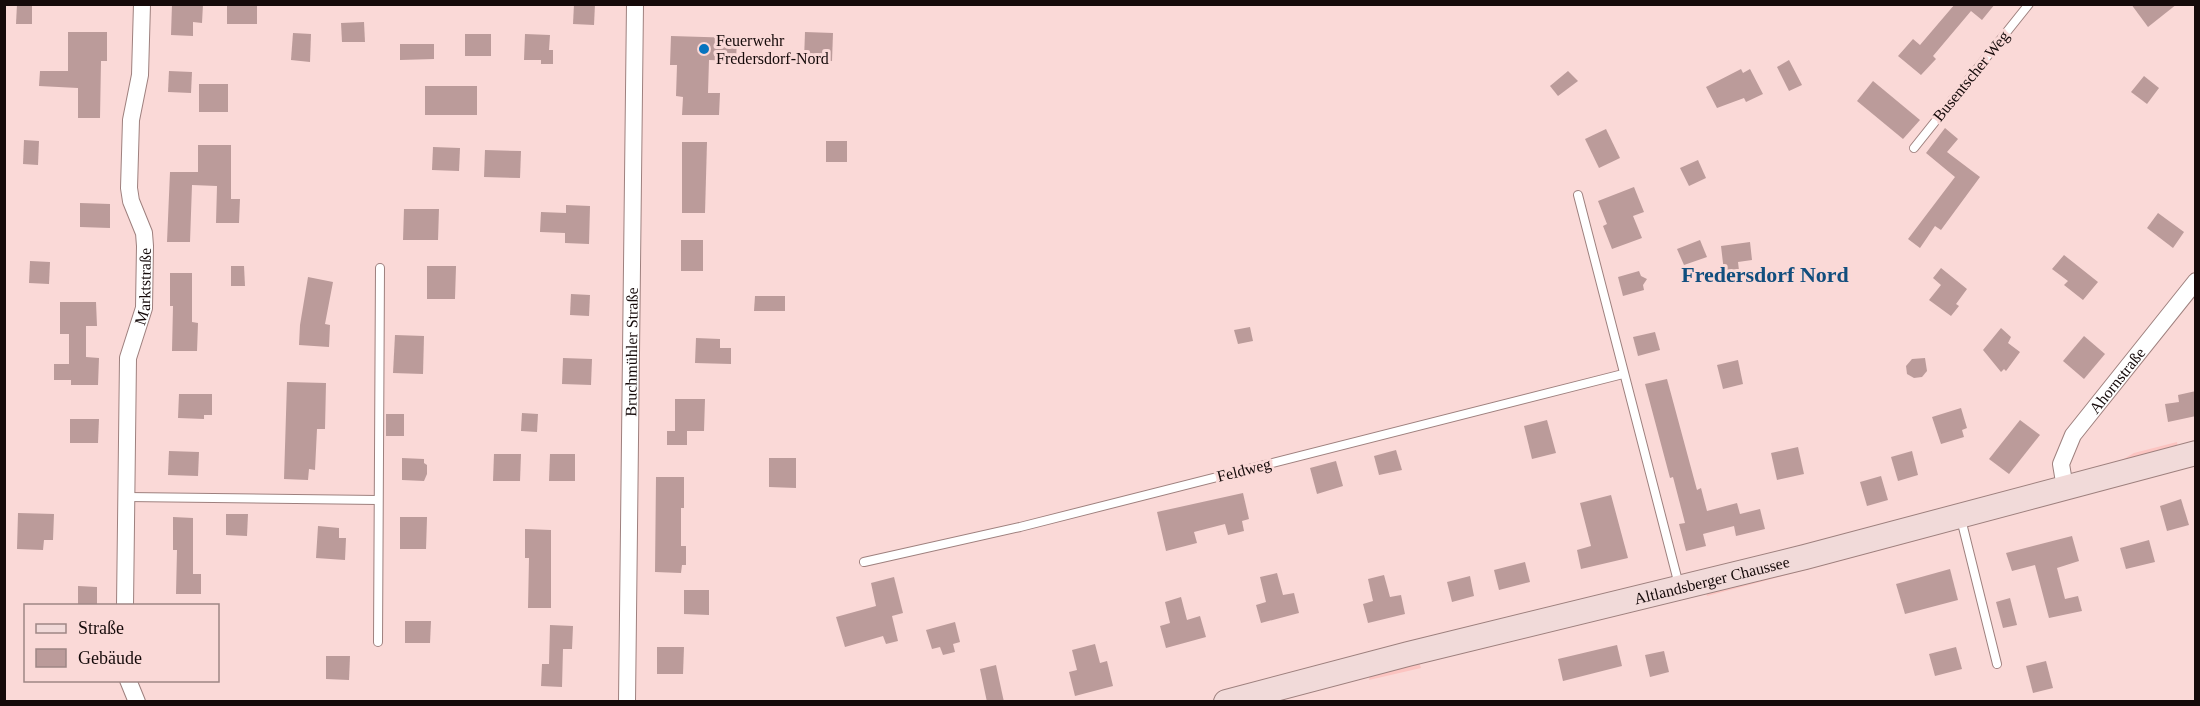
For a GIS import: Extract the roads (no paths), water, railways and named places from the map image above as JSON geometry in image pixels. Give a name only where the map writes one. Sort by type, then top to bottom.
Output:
[{"type":"main road","name":"Altlandsberger Chaussee","points":[[1226,702],[1408,654],[1680,589],[2196,453]]},
{"type":"street","name":"Marktstraße","points":[[125,604],[128,358],[144,308],[144,233],[131,201],[129,188],[131,120],[140,75],[142,4]]},
{"type":"street","name":"Bruchmühler Straße","points":[[627,702],[635,4]]},
{"type":"street","name":"Ahornstraße","points":[[2065,488],[2061,464],[2073,435],[2196,281]]},
{"type":"street","points":[[128,682],[137,702]]},
{"type":"lane","name":"Busentscher Weg","points":[[1914,148],[2029,4]]},
{"type":"lane","points":[[1578,195],[1680,589]]},
{"type":"lane","points":[[378,642],[380,268]]},
{"type":"lane","name":"Feldweg","points":[[864,562],[1020,527],[1623,374]]},
{"type":"lane","points":[[127,497],[378,500]]},
{"type":"lane","points":[[1960,515],[1997,664]]},
{"type":"place","name":"Feuerwehr Fredersdorf-Nord","points":[[704,49]]},
{"type":"district","name":"Fredersdorf Nord","points":[[1765,274]]}]
